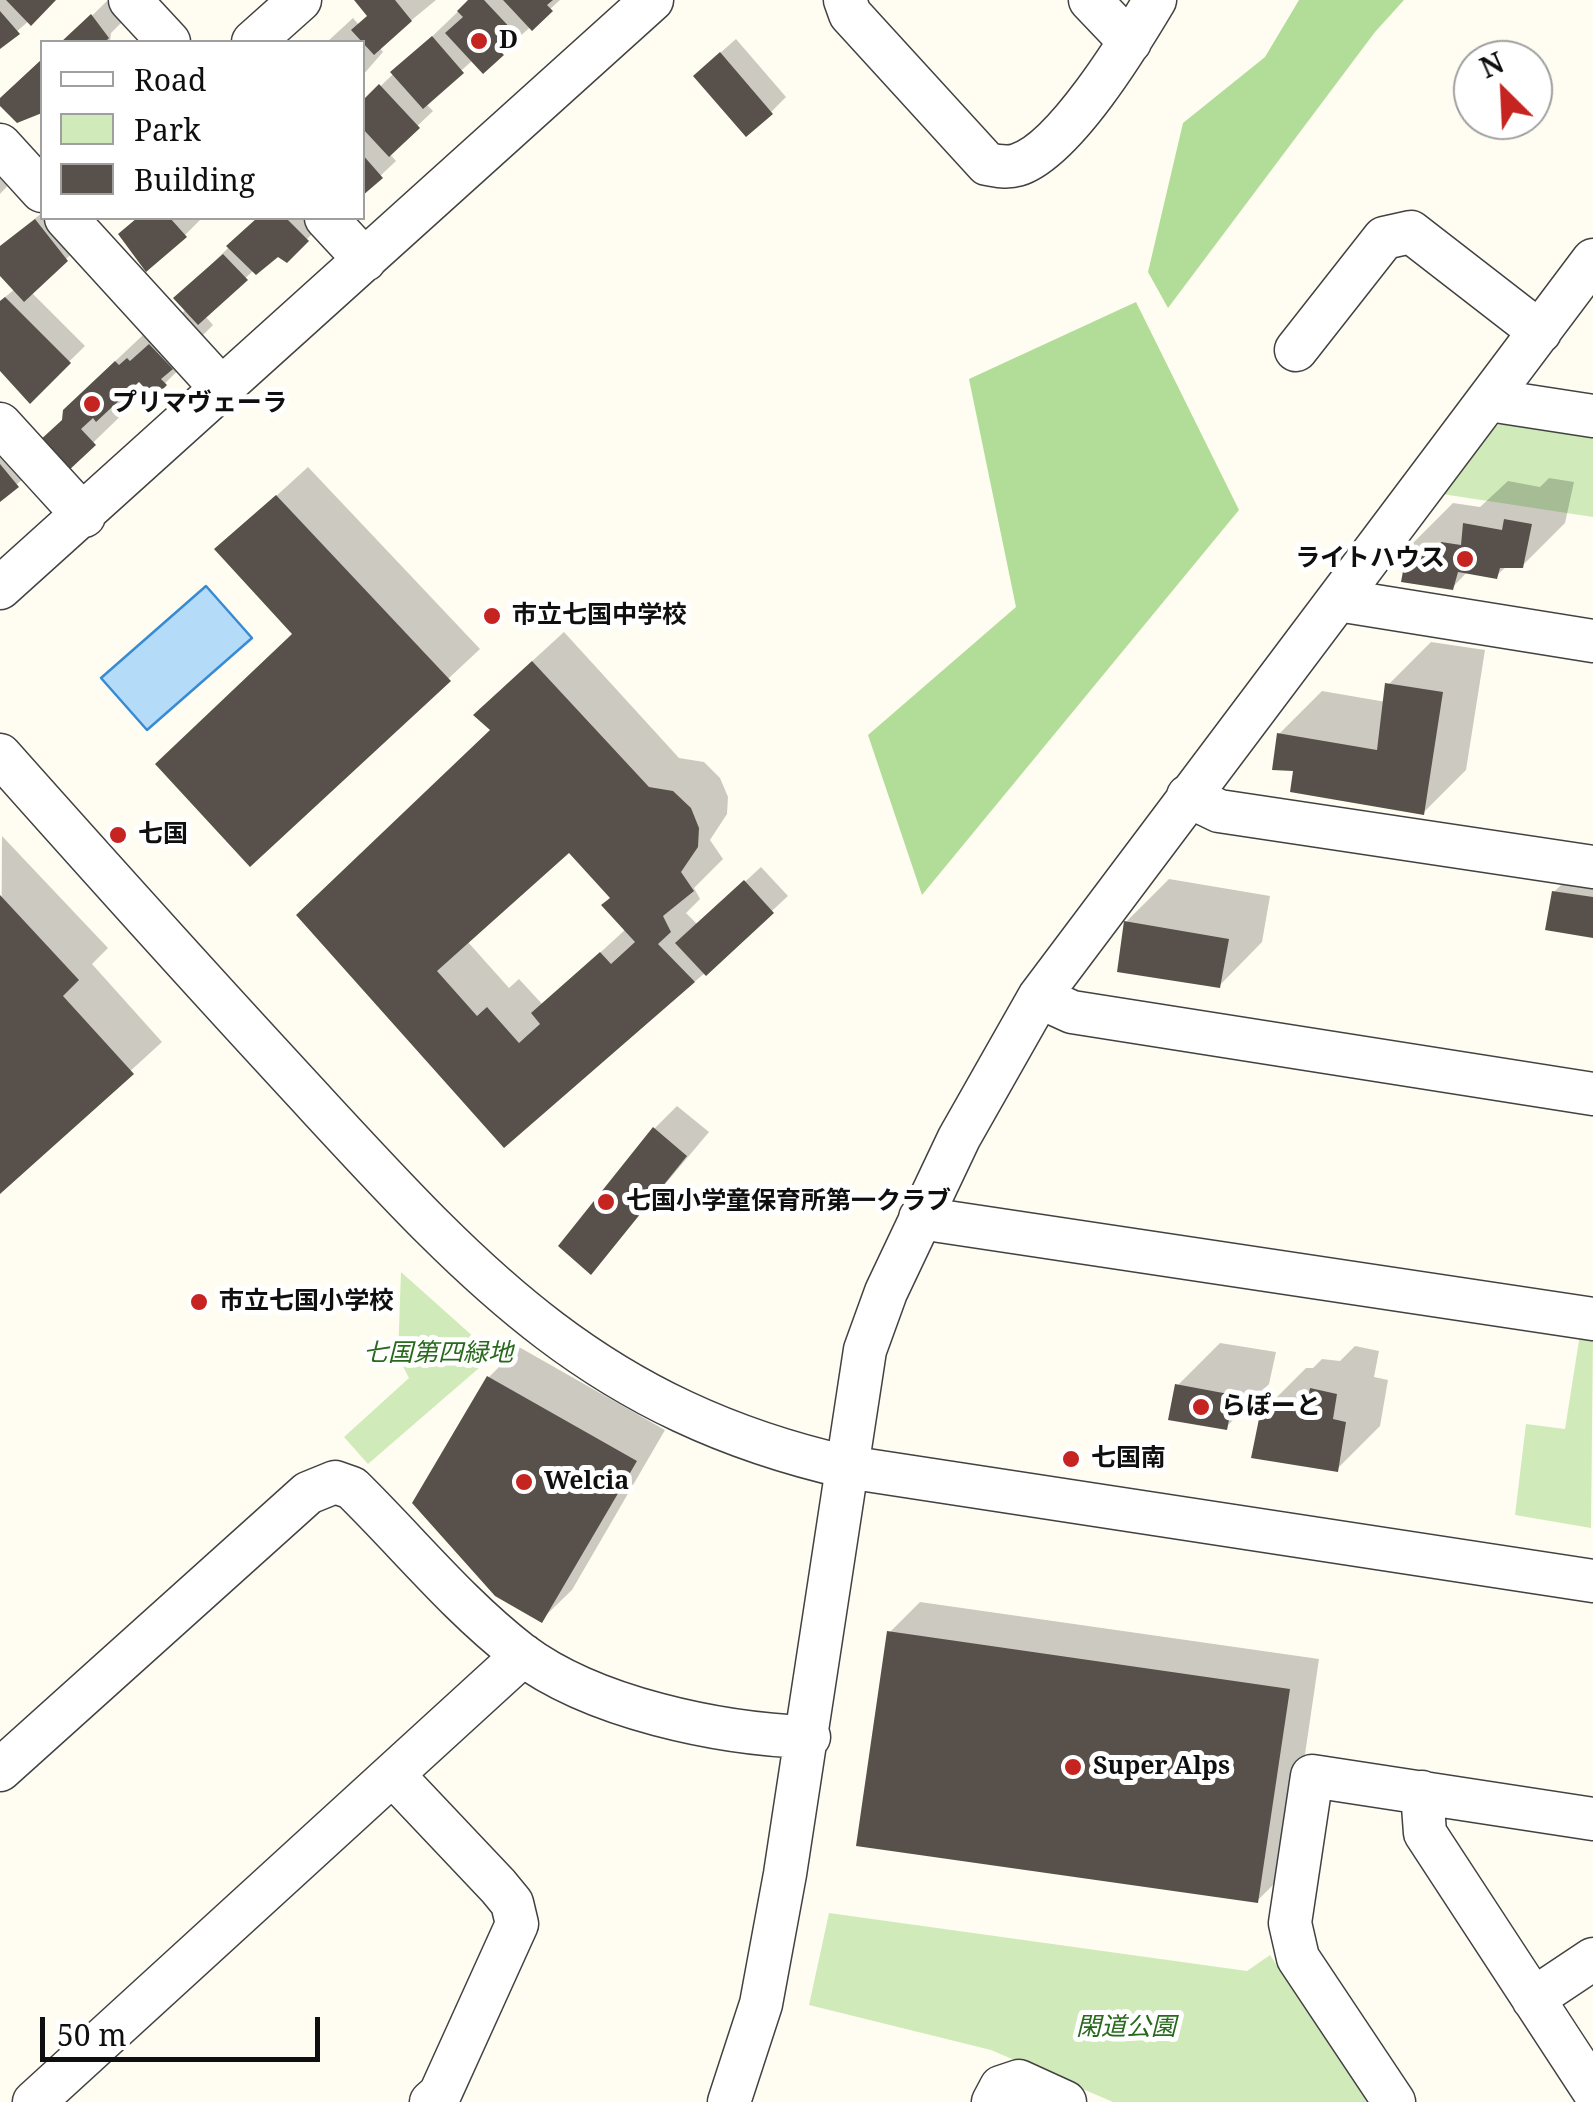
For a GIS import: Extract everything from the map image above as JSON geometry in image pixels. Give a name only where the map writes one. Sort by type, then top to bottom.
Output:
[{"type":"street","points":[[130,0],[166,40]]},
{"type":"street","points":[[255,40],[300,0]]},
{"type":"street","points":[[0,588],[652,0]]},
{"type":"street","points":[[845,0],[850,14],[987,164],[1000,166],[1029,160],[1078,114],[1130,42],[1154,0]]},
{"type":"street","points":[[1090,0],[1130,42]]},
{"type":"street","points":[[0,144],[40,189]]},
{"type":"street","points":[[68,220],[224,390]]},
{"type":"street","points":[[328,220],[365,260]]},
{"type":"street","points":[[1296,350],[1384,238],[1401,231],[1411,232],[1540,332]]},
{"type":"street","points":[[729,2102],[761,2004],[809,1737],[865,1350],[920,1218],[984,1090],[1039,997],[1593,260]]},
{"type":"street","points":[[1489,400],[1593,416]]},
{"type":"street","points":[[0,424],[84,516]]},
{"type":"street","points":[[1338,600],[1593,641]]},
{"type":"street","points":[[0,755],[282,1068],[490,1285],[589,1362],[683,1414],[792,1454],[847,1466],[1593,1581]]},
{"type":"street","points":[[1188,796],[1219,810],[1593,867]]},
{"type":"street","points":[[1039,997],[1072,1012],[1593,1094]]},
{"type":"street","points":[[920,1218],[1593,1319]]},
{"type":"street","points":[[0,1770],[308,1494],[335,1482],[352,1488],[469,1608],[524,1656],[653,1714],[730,1732],[809,1737]]},
{"type":"street","points":[[34,2102],[524,1656]]},
{"type":"street","points":[[393,1776],[498,1886],[512,1903],[518,1924],[440,2094],[431,2102]]},
{"type":"street","points":[[1394,2102],[1298,1958],[1290,1923],[1312,1776],[1593,1819]]},
{"type":"street","points":[[1422,1792],[1426,1833],[1593,2090]]},
{"type":"street","points":[[1533,1999],[1593,1959]]},
{"type":"street","points":[[993,2102],[1001,2087],[1019,2082],[1065,2102]]},
{"type":"green space","points":[[1299,0],[1404,0],[1375,32],[1168,308],[1148,272],[1183,123],[1265,57]]},
{"type":"green space","points":[[1136,302],[1239,510],[922,895],[868,735],[1016,607],[969,379]]},
{"type":"green space","points":[[1508,421],[1593,435],[1593,517],[1442,494],[1487,430]]},
{"type":"green space","name":"七国第四緑地","points":[[401,1272],[494,1355],[368,1464],[344,1437],[409,1378],[398,1357]]},
{"type":"green space","points":[[1580,1334],[1593,1335],[1591,1528],[1515,1515],[1526,1424],[1565,1429]]},
{"type":"green space","name":"閑道公園","points":[[829,1913],[1247,1971],[1270,1955],[1367,2102],[1113,2102],[991,2050],[809,2005]]},
{"type":"water","points":[[206,586],[252,638],[147,730],[101,678]]},
{"type":"building","points":[[6,0],[56,0],[31,26]]},
{"type":"building","points":[[354,0],[395,0],[412,21],[374,55],[365,40],[351,30],[367,16]]},
{"type":"building","name":"D","points":[[468,0],[484,0],[515,33],[498,49],[504,55],[483,74],[445,33],[463,17],[457,11]]},
{"type":"building","points":[[503,0],[553,0],[547,5],[553,11],[532,31]]},
{"type":"building","points":[[0,11],[20,34],[0,49]]},
{"type":"building","points":[[91,14],[109,38],[107,40],[63,40]]},
{"type":"building","points":[[432,36],[464,73],[423,109],[390,72]]},
{"type":"building","points":[[720,52],[773,114],[746,137],[693,76]]},
{"type":"building","points":[[40,61],[40,114],[17,123],[0,106],[0,98]]},
{"type":"building","points":[[379,84],[420,128],[389,157],[365,131],[365,98]]},
{"type":"building","points":[[365,157],[383,178],[365,193]]},
{"type":"building","points":[[35,219],[68,261],[24,302],[0,276],[0,246]]},
{"type":"building","points":[[135,220],[172,220],[187,237],[146,272],[118,234]]},
{"type":"building","points":[[255,220],[288,220],[309,241],[287,263],[278,257],[256,275],[226,246]]},
{"type":"building","points":[[223,254],[248,280],[198,325],[173,298]]},
{"type":"building","points":[[5,297],[71,363],[30,404],[0,371],[0,301]]},
{"type":"building","name":"プリマヴェーラ","points":[[149,344],[173,369],[161,379],[167,385],[154,398],[139,382],[96,422],[93,418],[81,429],[96,445],[67,472],[38,442],[62,420],[63,410],[115,361],[119,365],[127,358],[130,361]]},
{"type":"building","points":[[0,464],[19,487],[0,502]]},
{"type":"building","points":[[276,495],[451,681],[250,867],[155,764],[292,634],[214,549]]},
{"type":"building","name":"ライトハウス","points":[[1504,519],[1532,524],[1523,568],[1500,568],[1497,579],[1458,572],[1453,590],[1401,582],[1408,544],[1439,550],[1441,542],[1461,545],[1463,523],[1502,530]]},
{"type":"building","points":[[532,661],[649,787],[673,791],[691,808],[699,828],[698,847],[681,872],[694,891],[663,916],[671,932],[658,944],[695,982],[504,1148],[296,915],[490,730],[473,715]],"holes":[[[569,853],[610,898],[601,905],[635,942],[611,964],[600,952],[531,1013],[540,1024],[519,1043],[487,1007],[477,1016],[437,971]]]},
{"type":"building","points":[[1385,683],[1443,692],[1424,815],[1290,792],[1293,771],[1272,770],[1277,733],[1377,750]]},
{"type":"building","points":[[744,880],[774,913],[706,976],[675,943]]},
{"type":"building","points":[[1552,891],[1593,897],[1593,938],[1545,930]]},
{"type":"building","points":[[0,895],[79,980],[63,996],[134,1074],[0,1194]]},
{"type":"building","points":[[1124,921],[1229,939],[1220,988],[1117,972]]},
{"type":"building","points":[[653,1127],[687,1156],[591,1275],[558,1246]]},
{"type":"building","name":"Welcia","points":[[487,1376],[637,1461],[542,1623],[495,1596],[412,1503]]},
{"type":"building","name":"らぽーと","points":[[1175,1384],[1234,1395],[1227,1430],[1168,1420]]},
{"type":"building","points":[[1310,1388],[1337,1394],[1333,1419],[1346,1422],[1338,1472],[1251,1458],[1261,1409],[1275,1411],[1277,1401],[1307,1404]]},
{"type":"building","name":"Super Alps","points":[[887,1631],[1290,1689],[1258,1903],[856,1846]]},
{"type":"place","name":"D","points":[[479,41]]},
{"type":"place","name":"プリマヴェーラ","points":[[92,404]]},
{"type":"place","name":"ライトハウス","points":[[1465,559]]},
{"type":"place","name":"市立七国中学校","points":[[492,616]]},
{"type":"place","name":"七国","points":[[118,835]]},
{"type":"place","name":"七国小学童保育所第一クラブ","points":[[606,1202]]},
{"type":"place","name":"市立七国小学校","points":[[199,1302]]},
{"type":"place","name":"らぽーと","points":[[1201,1407]]},
{"type":"place","name":"七国南","points":[[1071,1459]]},
{"type":"place","name":"Welcia","points":[[524,1482]]},
{"type":"place","name":"Super Alps","points":[[1073,1767]]}]
